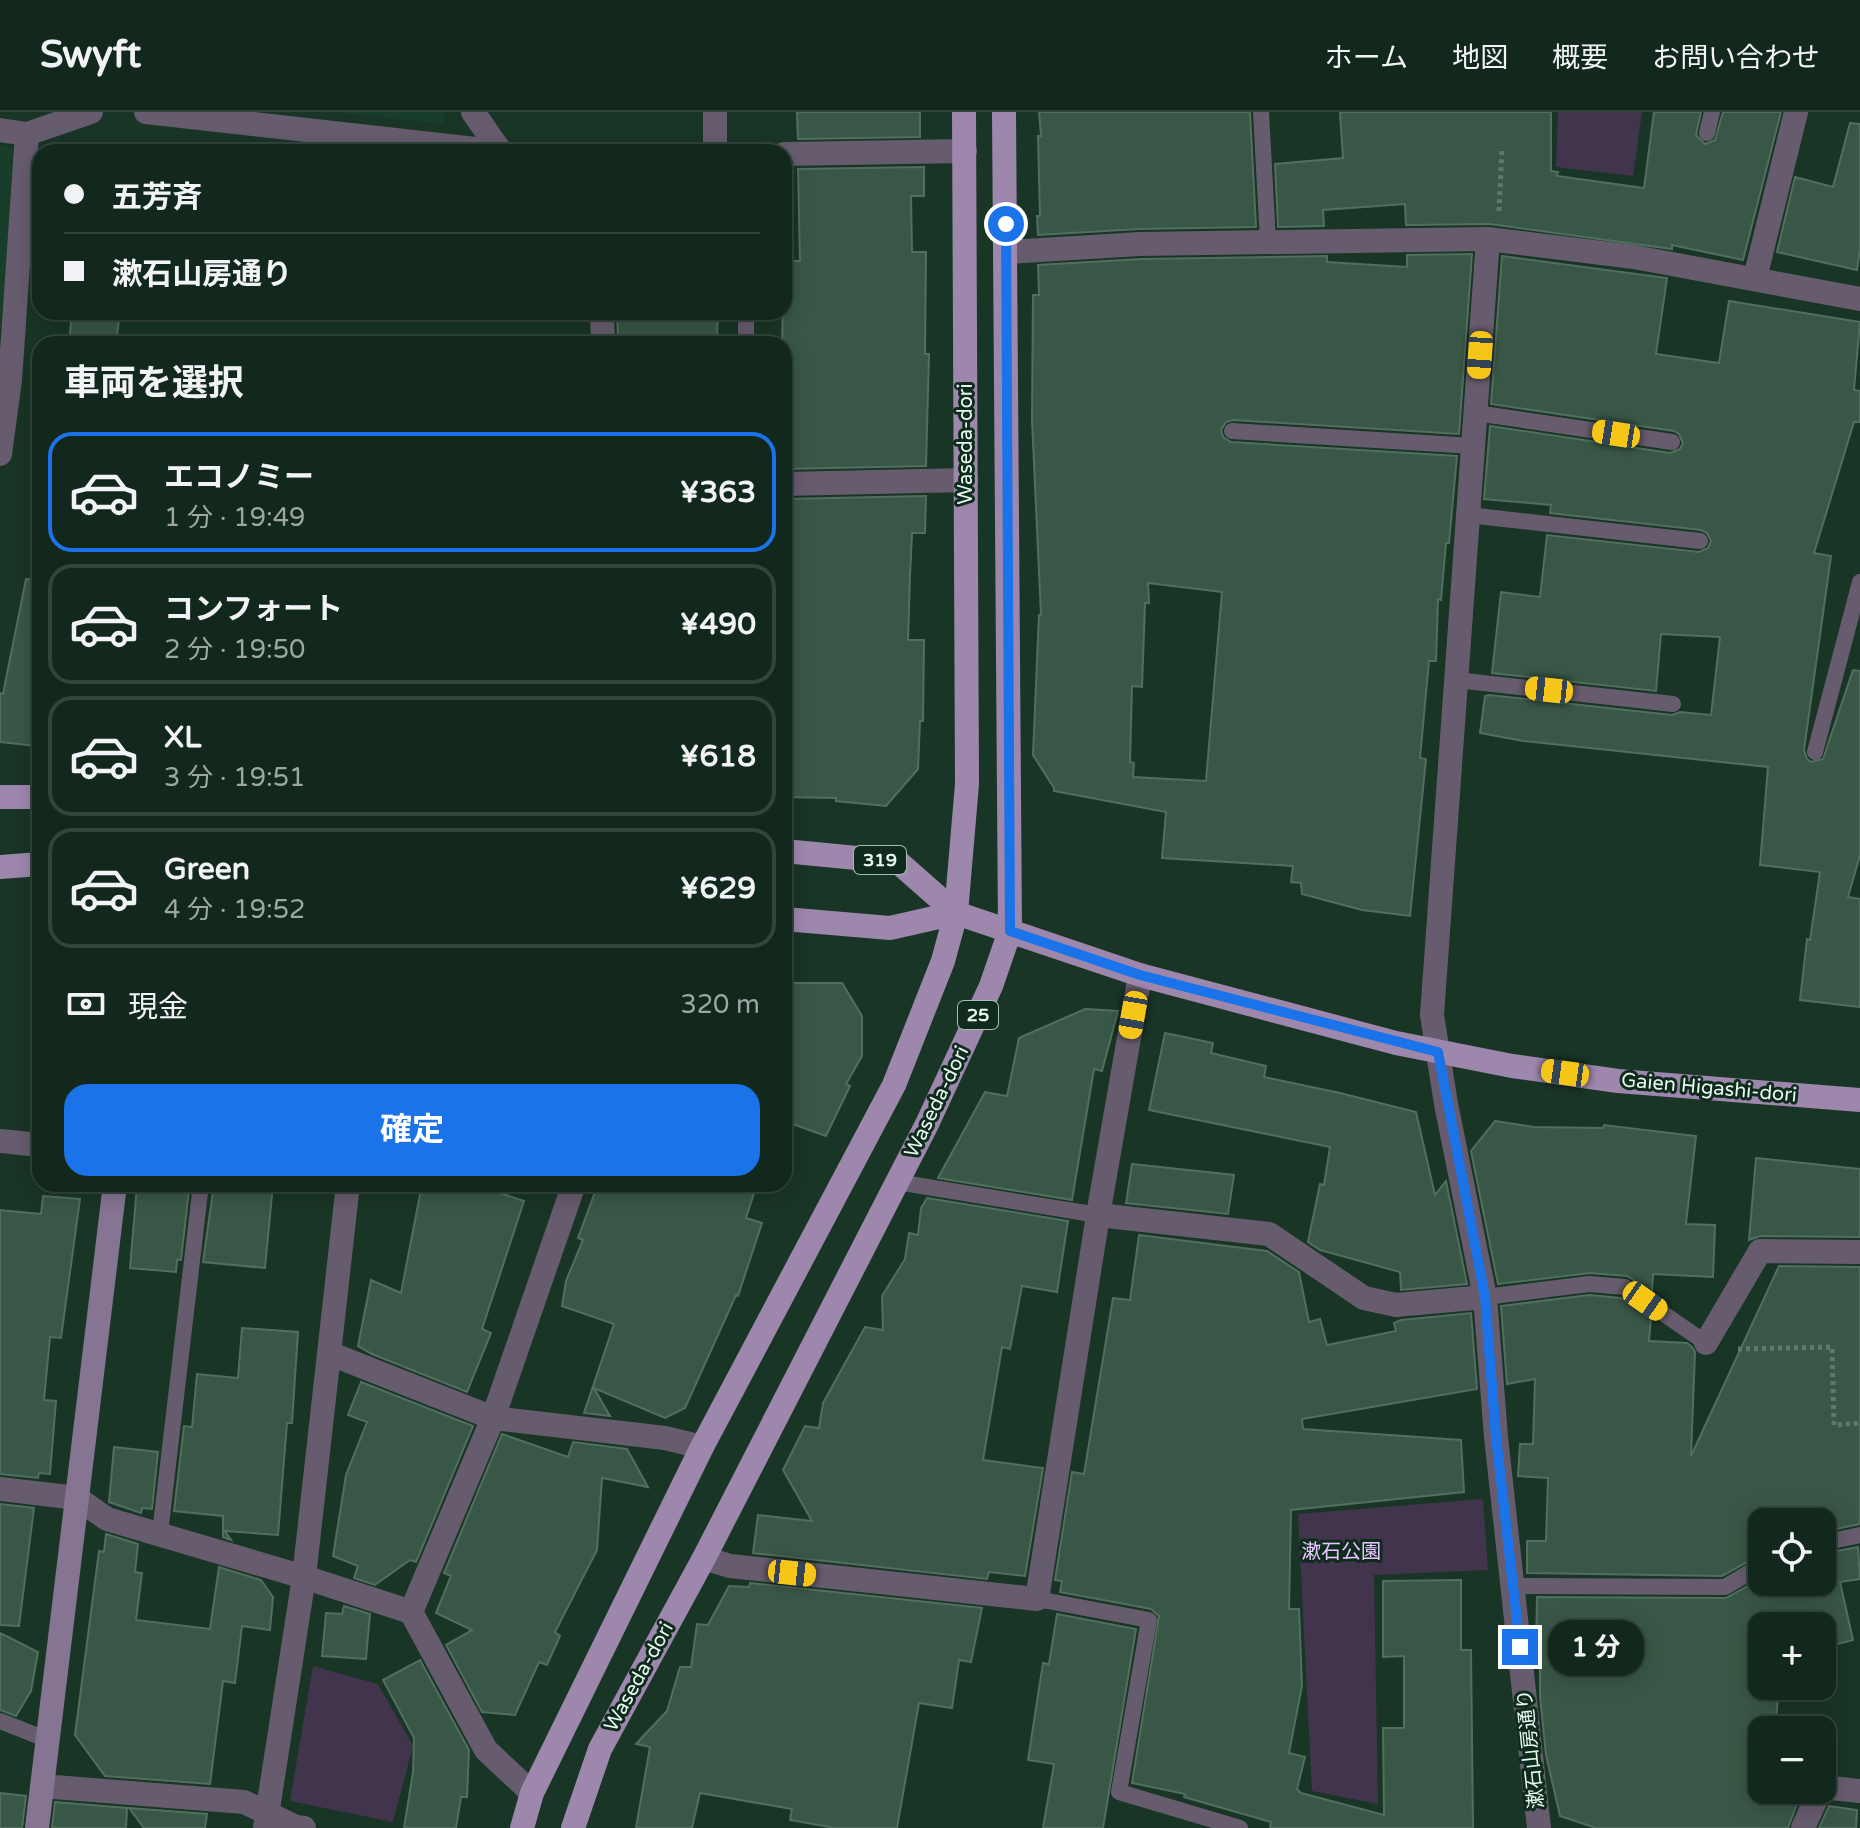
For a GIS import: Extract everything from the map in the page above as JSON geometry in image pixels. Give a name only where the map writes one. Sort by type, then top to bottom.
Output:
[{"type":"main road","name":"Waseda-dori","points":[[522,1828],[532,1793],[702,1447],[894,1085],[943,961],[956,913],[967,784],[964,112]]},
{"type":"main road","name":"Waseda-dori","points":[[573,1828],[600,1749],[704,1558],[933,1112],[991,986],[1010,931],[1004,112]]},
{"type":"main road","points":[[0,797],[32,797]]},
{"type":"main road","name":"319","points":[[792,852],[898,862],[956,913]]},
{"type":"main road","points":[[0,867],[32,865]]},
{"type":"main road","name":"Gaien Higashi-dori","points":[[956,913],[1140,975],[1438,1052],[1618,1081],[1860,1100]]},
{"type":"main road","points":[[792,920],[890,928],[956,913]]},
{"type":"street","points":[[0,130],[27,134],[91,112]]},
{"type":"street","points":[[146,112],[431,144]]},
{"type":"street","points":[[473,112],[496,144]]},
{"type":"street","points":[[715,112],[715,144]]},
{"type":"street","points":[[1755,278],[1796,112]]},
{"type":"street","points":[[0,454],[10,380],[27,134]]},
{"type":"street","points":[[792,154],[965,151]]},
{"type":"street","points":[[1006,252],[1140,244],[1493,239],[1634,257],[1860,299]]},
{"type":"street","name":"漱石山房通り","points":[[1493,239],[1473,446],[1432,1015],[1485,1297],[1496,1437],[1539,1828]]},
{"type":"street","points":[[792,484],[966,480]]},
{"type":"street","points":[[704,1558],[730,1566],[1037,1599],[1140,975]]},
{"type":"street","points":[[0,1141],[32,1144]]},
{"type":"street","points":[[37,1828],[114,1192]]},
{"type":"street","points":[[266,1820],[304,1577],[347,1192]]},
{"type":"street","points":[[411,1612],[493,1418],[571,1192]]},
{"type":"street","points":[[1098,1215],[1269,1234],[1364,1298],[1396,1305],[1485,1297]]},
{"type":"street","points":[[1706,1343],[1760,1251],[1860,1252]]},
{"type":"street","points":[[331,1354],[493,1418],[665,1438],[702,1447]]},
{"type":"street","points":[[0,1489],[77,1498],[107,1519],[411,1612],[486,1750],[532,1793]]},
{"type":"street","points":[[42,1786],[244,1802],[266,1820],[304,1828]]},
{"type":"street","points":[[1836,1790],[1860,1791]]},
{"type":"street","points":[[1803,1828],[1814,1804]]},
{"type":"lane","points":[[1261,112],[1268,242]]},
{"type":"lane","points":[[1707,133],[1712,112]]},
{"type":"lane","points":[[1476,413],[1672,442]]},
{"type":"lane","points":[[1232,431],[1473,446]]},
{"type":"lane","points":[[1468,515],[1700,541]]},
{"type":"lane","points":[[1815,752],[1860,582]]},
{"type":"lane","points":[[1456,680],[1673,704]]},
{"type":"lane","points":[[897,1182],[1098,1215]]},
{"type":"lane","points":[[160,1533],[200,1192]]},
{"type":"lane","points":[[1485,1297],[1589,1284],[1625,1287],[1706,1343]]},
{"type":"lane","points":[[1836,1540],[1860,1535]]},
{"type":"lane","points":[[1513,1586],[1725,1587],[1748,1573]]},
{"type":"lane","points":[[1037,1599],[1149,1620],[1119,1792],[1204,1822],[1240,1828]]},
{"type":"lane","points":[[0,1721],[48,1740]]},
{"type":"path","points":[[1493,239],[1502,148]]},
{"type":"path","points":[[1706,1343],[1726,1350],[1832,1347],[1834,1425],[1860,1423]]},
{"type":"shaded area","points":[[331,112],[445,112],[443,124]]},
{"type":"shaded area","points":[[0,146],[11,147],[18,155],[0,329]]},
{"type":"green space","points":[[1558,112],[1642,112],[1633,176],[1556,167]]},
{"type":"green space","name":"漱石公園","points":[[1483,1499],[1488,1570],[1374,1575],[1378,1804],[1312,1791],[1298,1514]]},
{"type":"green space","points":[[313,1666],[378,1684],[413,1746],[393,1822],[290,1801]]},
{"type":"building","points":[[797,112],[920,112],[920,137],[798,139]]},
{"type":"building","points":[[1039,112],[1250,112],[1256,227],[1038,235]]},
{"type":"building","points":[[1340,112],[1551,112],[1551,171],[1558,172],[1557,176],[1644,188],[1654,112],[1701,112],[1696,135],[1705,144],[1715,140],[1723,112],[1781,112],[1743,260],[1672,245],[1672,249],[1490,224],[1406,225],[1405,204],[1323,210],[1324,226],[1278,227],[1275,164],[1343,158]]},
{"type":"building","points":[[1850,123],[1860,124],[1860,248],[1857,270],[1777,252],[1795,177],[1833,187]]},
{"type":"building","points":[[924,167],[924,196],[911,196],[912,252],[926,252],[925,354],[929,354],[926,466],[792,469],[792,336],[782,336],[783,320],[792,320],[792,261],[800,261],[798,169]]},
{"type":"building","points":[[1472,254],[1459,434],[1233,420],[1226,422],[1221,430],[1223,437],[1231,442],[1457,456],[1449,543],[1446,543],[1441,600],[1438,599],[1436,661],[1429,661],[1420,758],[1426,759],[1410,916],[1362,910],[1302,894],[1301,883],[1291,882],[1293,866],[1162,858],[1166,812],[1054,791],[1033,755],[1041,615],[1032,420],[1033,295],[1039,295],[1038,265],[1141,259],[1327,256],[1327,262],[1407,267],[1407,255]],"holes":[[[1148,583],[1222,592],[1206,781],[1133,777],[1134,763],[1130,762],[1132,686],[1142,687]]]},
{"type":"building","points":[[1502,256],[1667,278],[1656,354],[1719,363],[1729,301],[1860,322],[1854,390],[1860,391],[1860,422],[1854,422],[1814,553],[1831,556],[1804,750],[1811,762],[1823,759],[1853,670],[1860,671],[1860,855],[1848,897],[1860,899],[1860,1007],[1800,1000],[1807,939],[1810,940],[1820,872],[1760,865],[1768,767],[1523,741],[1480,733],[1485,696],[1489,695],[1672,715],[1680,712],[1711,715],[1720,637],[1661,634],[1656,691],[1492,673],[1501,592],[1540,597],[1547,535],[1699,552],[1708,548],[1711,541],[1707,533],[1701,530],[1550,513],[1551,505],[1484,499],[1490,426],[1670,453],[1680,449],[1683,443],[1674,431],[1491,404]]},
{"type":"building","points":[[71,320],[119,320],[117,336],[70,336]]},
{"type":"building","points":[[617,320],[718,320],[717,336],[618,336]]},
{"type":"building","points":[[926,496],[925,533],[912,533],[908,640],[924,640],[923,721],[920,721],[918,769],[886,806],[836,801],[836,798],[792,797],[792,499]]},
{"type":"building","points":[[26,579],[32,579],[32,746],[0,742],[0,693],[3,694]]},
{"type":"building","points":[[792,983],[842,983],[862,1016],[862,1056],[846,1084],[850,1086],[826,1136],[792,1124]]},
{"type":"building","points":[[1085,1009],[1118,1011],[1102,1071],[1094,1069],[1072,1200],[938,1178],[985,1092],[1007,1096],[1019,1038]]},
{"type":"building","points":[[1165,1033],[1213,1043],[1211,1053],[1266,1066],[1264,1077],[1416,1112],[1435,1195],[1446,1181],[1467,1284],[1401,1290],[1400,1272],[1320,1250],[1308,1242],[1320,1184],[1324,1185],[1330,1147],[1149,1110]]},
{"type":"building","points":[[1495,1121],[1534,1127],[1603,1128],[1604,1125],[1696,1136],[1686,1224],[1715,1225],[1713,1277],[1653,1274],[1652,1292],[1627,1276],[1590,1273],[1498,1284],[1471,1151]]},
{"type":"building","points":[[1756,1158],[1860,1169],[1860,1237],[1760,1236],[1749,1240]]},
{"type":"building","points":[[1132,1164],[1234,1175],[1228,1214],[1126,1203]]},
{"type":"building","points":[[136,1192],[189,1192],[181,1260],[177,1260],[176,1272],[130,1268]]},
{"type":"building","points":[[213,1192],[272,1192],[265,1268],[203,1262]]},
{"type":"building","points":[[420,1192],[496,1192],[524,1201],[482,1329],[491,1333],[467,1392],[358,1346],[371,1280],[401,1293]]},
{"type":"building","points":[[595,1192],[754,1192],[746,1218],[762,1223],[738,1296],[685,1408],[665,1418],[594,1388],[610,1416],[584,1413],[614,1324],[562,1306],[566,1281],[583,1240],[578,1238]]},
{"type":"building","points":[[43,1196],[80,1199],[61,1338],[50,1337],[44,1400],[56,1401],[50,1474],[39,1473],[38,1478],[0,1474],[0,1210],[41,1214]]},
{"type":"building","points":[[927,1198],[1068,1221],[1057,1292],[1022,1286],[1010,1349],[1002,1347],[983,1460],[1043,1468],[1025,1576],[989,1572],[987,1579],[753,1553],[758,1515],[812,1521],[783,1470],[805,1426],[819,1428],[823,1403],[865,1327],[883,1330],[882,1296],[905,1259],[909,1233],[918,1235],[921,1208]]},
{"type":"building","points":[[1139,1235],[1267,1251],[1299,1272],[1309,1322],[1320,1319],[1327,1345],[1396,1331],[1394,1323],[1401,1320],[1471,1313],[1477,1389],[1302,1419],[1303,1429],[1461,1440],[1464,1492],[1291,1510],[1289,1609],[1299,1609],[1302,1686],[1289,1753],[1305,1757],[1297,1789],[1301,1793],[1384,1815],[1383,1728],[1404,1728],[1404,1656],[1383,1657],[1383,1581],[1461,1580],[1461,1650],[1471,1650],[1473,1828],[1270,1828],[1271,1822],[1184,1797],[1185,1794],[1132,1783],[1159,1616],[1151,1609],[1060,1592],[1062,1581],[1055,1580],[1072,1472],[1084,1474],[1113,1298],[1130,1300]]},
{"type":"building","points":[[1779,1266],[1860,1267],[1860,1524],[1836,1529],[1836,1508],[1748,1508],[1748,1562],[1722,1576],[1527,1573],[1527,1541],[1546,1541],[1548,1478],[1518,1476],[1520,1444],[1533,1444],[1535,1379],[1507,1384],[1501,1306],[1589,1295],[1621,1298],[1651,1318],[1649,1341],[1687,1343],[1695,1352],[1691,1456]]},
{"type":"building","points":[[242,1328],[298,1332],[292,1423],[287,1423],[278,1535],[225,1531],[231,1540],[223,1537],[223,1516],[174,1511],[184,1426],[192,1427],[197,1374],[238,1378]]},
{"type":"building","points":[[361,1382],[473,1426],[416,1562],[410,1560],[375,1585],[354,1578],[358,1566],[333,1556],[346,1475],[367,1422],[348,1415]]},
{"type":"building","points":[[502,1434],[568,1457],[573,1442],[627,1449],[648,1487],[602,1478],[597,1550],[555,1632],[560,1636],[547,1665],[539,1662],[515,1715],[482,1712],[446,1645],[472,1630],[436,1613],[451,1576],[444,1573]]},
{"type":"building","points":[[114,1447],[158,1452],[152,1509],[142,1508],[141,1513],[109,1502]]},
{"type":"building","points":[[0,1504],[34,1508],[19,1626],[0,1625]]},
{"type":"building","points":[[106,1534],[138,1544],[135,1572],[142,1573],[136,1620],[210,1629],[219,1567],[261,1580],[273,1597],[270,1630],[242,1626],[235,1683],[223,1681],[210,1784],[105,1776],[75,1735],[99,1551],[104,1552]]},
{"type":"building","points":[[1858,1547],[1860,1579],[1840,1582],[1853,1640],[1836,1644],[1836,1612],[1748,1612],[1748,1700],[1778,1700],[1776,1716],[1748,1716],[1748,1804],[1797,1804],[1788,1828],[1596,1828],[1560,1816],[1546,1755],[1540,1696],[1540,1650],[1536,1650],[1537,1597],[1726,1598],[1748,1586],[1748,1596],[1836,1596],[1836,1551]]},
{"type":"building","points":[[750,1583],[982,1608],[971,1662],[959,1660],[952,1708],[919,1703],[897,1828],[835,1828],[790,1820],[792,1809],[700,1793],[692,1828],[636,1828],[650,1747],[636,1744],[667,1711],[680,1667],[691,1667],[697,1624],[708,1625],[729,1586],[749,1587]]},
{"type":"building","points":[[344,1606],[370,1614],[366,1659],[322,1656],[326,1613],[342,1614]]},
{"type":"building","points":[[1057,1614],[1136,1629],[1103,1828],[1043,1828],[1054,1764],[1028,1760],[1043,1663],[1049,1664]]},
{"type":"building","points":[[0,1633],[38,1652],[31,1691],[16,1716],[0,1710]]},
{"type":"building","points":[[420,1660],[469,1750],[467,1797],[461,1797],[456,1828],[404,1828],[413,1772],[414,1738],[383,1680]]},
{"type":"building","points":[[0,1793],[26,1796],[22,1828],[0,1828]]},
{"type":"building","points":[[55,1802],[127,1808],[126,1828],[52,1828]]},
{"type":"building","points":[[1829,1806],[1857,1810],[1856,1828],[1819,1828]]},
{"type":"building","points":[[129,1808],[207,1814],[205,1828],[144,1828]]},
{"type":"route","points":[[1006,224],[1010,931],[1140,975],[1438,1052],[1485,1297],[1496,1437],[1520,1647]]}]
